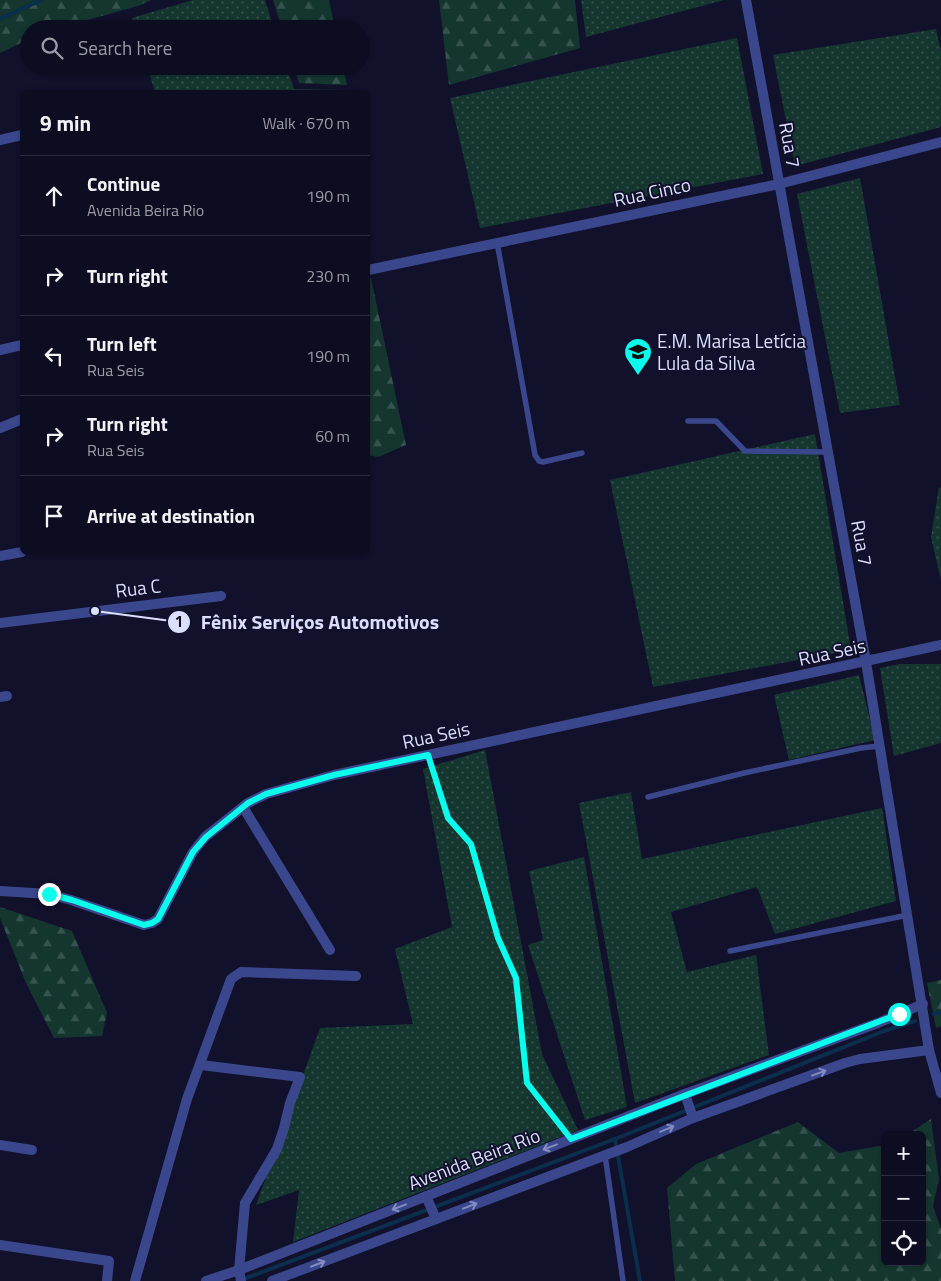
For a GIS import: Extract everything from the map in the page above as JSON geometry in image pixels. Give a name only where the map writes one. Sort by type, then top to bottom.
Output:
[{"type":"street","name":"Rua 7","points":[[746,0],[866,662],[929,1050],[941,1093]]},
{"type":"street","points":[[0,140],[20,135]]},
{"type":"street","name":"Rua Cinco","points":[[370,270],[779,184],[941,142]]},
{"type":"street","points":[[0,350],[20,345]]},
{"type":"street","points":[[0,428],[20,420]]},
{"type":"street","points":[[0,556],[20,552]]},
{"type":"street","name":"Rua C","points":[[0,623],[221,596]]},
{"type":"street","name":"Rua Seis","points":[[0,891],[49,894],[144,925],[152,923],[158,919],[193,852],[206,837],[242,808],[266,794],[334,775],[941,645]]},
{"type":"street","points":[[242,808],[330,950]]},
{"type":"street","points":[[135,1281],[187,1099],[201,1065],[226,990],[235,975],[241,972],[356,976]]},
{"type":"street","name":"Avenida Beira Rio","points":[[206,1281],[240,1275],[427,1200],[571,1139],[687,1099],[923,1004]]},
{"type":"street","points":[[272,1281],[435,1216],[608,1154],[692,1116],[853,1061],[929,1050]]},
{"type":"street","points":[[201,1065],[300,1076],[277,1149],[245,1203],[240,1275]]},
{"type":"street","points":[[687,1099],[692,1116]]},
{"type":"street","points":[[0,1146],[32,1150]]},
{"type":"street","points":[[427,1200],[435,1216]]},
{"type":"street","points":[[0,1245],[109,1261],[107,1281]]},
{"type":"lane","points":[[497,242],[536,458],[543,462],[582,453]]},
{"type":"lane","points":[[688,421],[716,420],[745,451],[828,452]]},
{"type":"lane","points":[[648,797],[753,771],[861,748],[880,746]]},
{"type":"lane","points":[[428,755],[448,818],[471,844],[498,938],[516,978],[527,1083],[571,1139]]},
{"type":"lane","points":[[730,951],[908,915]]},
{"type":"lane","points":[[608,1154],[623,1281]]},
{"type":"green space","points":[[0,0],[152,0],[138,6],[87,20],[20,20],[20,43],[0,53]]},
{"type":"green space","points":[[193,0],[265,0],[271,20],[133,20],[132,18]]},
{"type":"green space","points":[[273,0],[329,0],[333,20],[279,20]]},
{"type":"green space","points":[[439,0],[575,0],[580,48],[449,85]]},
{"type":"green space","points":[[581,0],[724,0],[586,37]]},
{"type":"green space","points":[[936,29],[941,52],[941,127],[795,166],[773,55]]},
{"type":"green space","points":[[737,38],[763,174],[480,228],[450,98]]},
{"type":"green space","points":[[150,75],[289,75],[294,89],[349,90],[154,90]]},
{"type":"green space","points":[[297,75],[345,75],[347,85],[299,83]]},
{"type":"green space","points":[[860,178],[900,405],[840,413],[797,194]]},
{"type":"green space","points":[[370,278],[406,445],[378,457],[370,455]]},
{"type":"green space","points":[[815,434],[851,650],[653,687],[610,480]]},
{"type":"green space","points":[[939,487],[941,488],[941,581],[931,537]]},
{"type":"green space","points":[[900,664],[941,664],[941,743],[894,756],[880,668]]},
{"type":"green space","points":[[859,675],[875,740],[789,760],[774,695]]},
{"type":"green space","points":[[485,750],[542,1054],[578,1130],[293,1242],[299,1190],[256,1205],[320,1028],[413,1024],[395,949],[452,927],[423,769]]},
{"type":"green space","points":[[631,792],[642,859],[882,808],[896,901],[775,934],[757,887],[671,912],[687,972],[756,955],[769,1055],[635,1103],[579,803]]},
{"type":"green space","points":[[584,857],[627,1107],[585,1120],[528,945],[543,940],[529,871]]},
{"type":"green space","points":[[0,907],[72,931],[107,1013],[102,1036],[54,1038],[26,983],[0,918]]},
{"type":"green space","points":[[941,980],[941,1026],[936,1028],[927,983]]},
{"type":"green space","points":[[931,1119],[939,1179],[933,1206],[941,1229],[941,1281],[675,1281],[667,1188],[696,1164],[798,1122],[839,1153],[881,1146],[881,1266],[926,1266],[926,1131],[913,1131]]},
{"type":"waterway","points":[[0,19],[41,0]]},
{"type":"waterway","points":[[934,1014],[941,1012]]},
{"type":"waterway","points":[[640,1281],[615,1139],[884,1031],[915,1021]]},
{"type":"waterway","points":[[241,1280],[615,1139]]},
{"type":"place","name":"E.M. Marisa Letícia Lula da Silva","points":[[638,376]]},
{"type":"place","name":"Fênix Serviços Automotivos","points":[[95,611]]},
{"type":"route","points":[[49,894],[144,925],[152,923],[158,919],[193,852],[206,837],[248,803],[266,794],[334,775],[428,755],[448,818],[471,844],[498,938],[516,978],[527,1083],[571,1139],[899,1014]]}]
